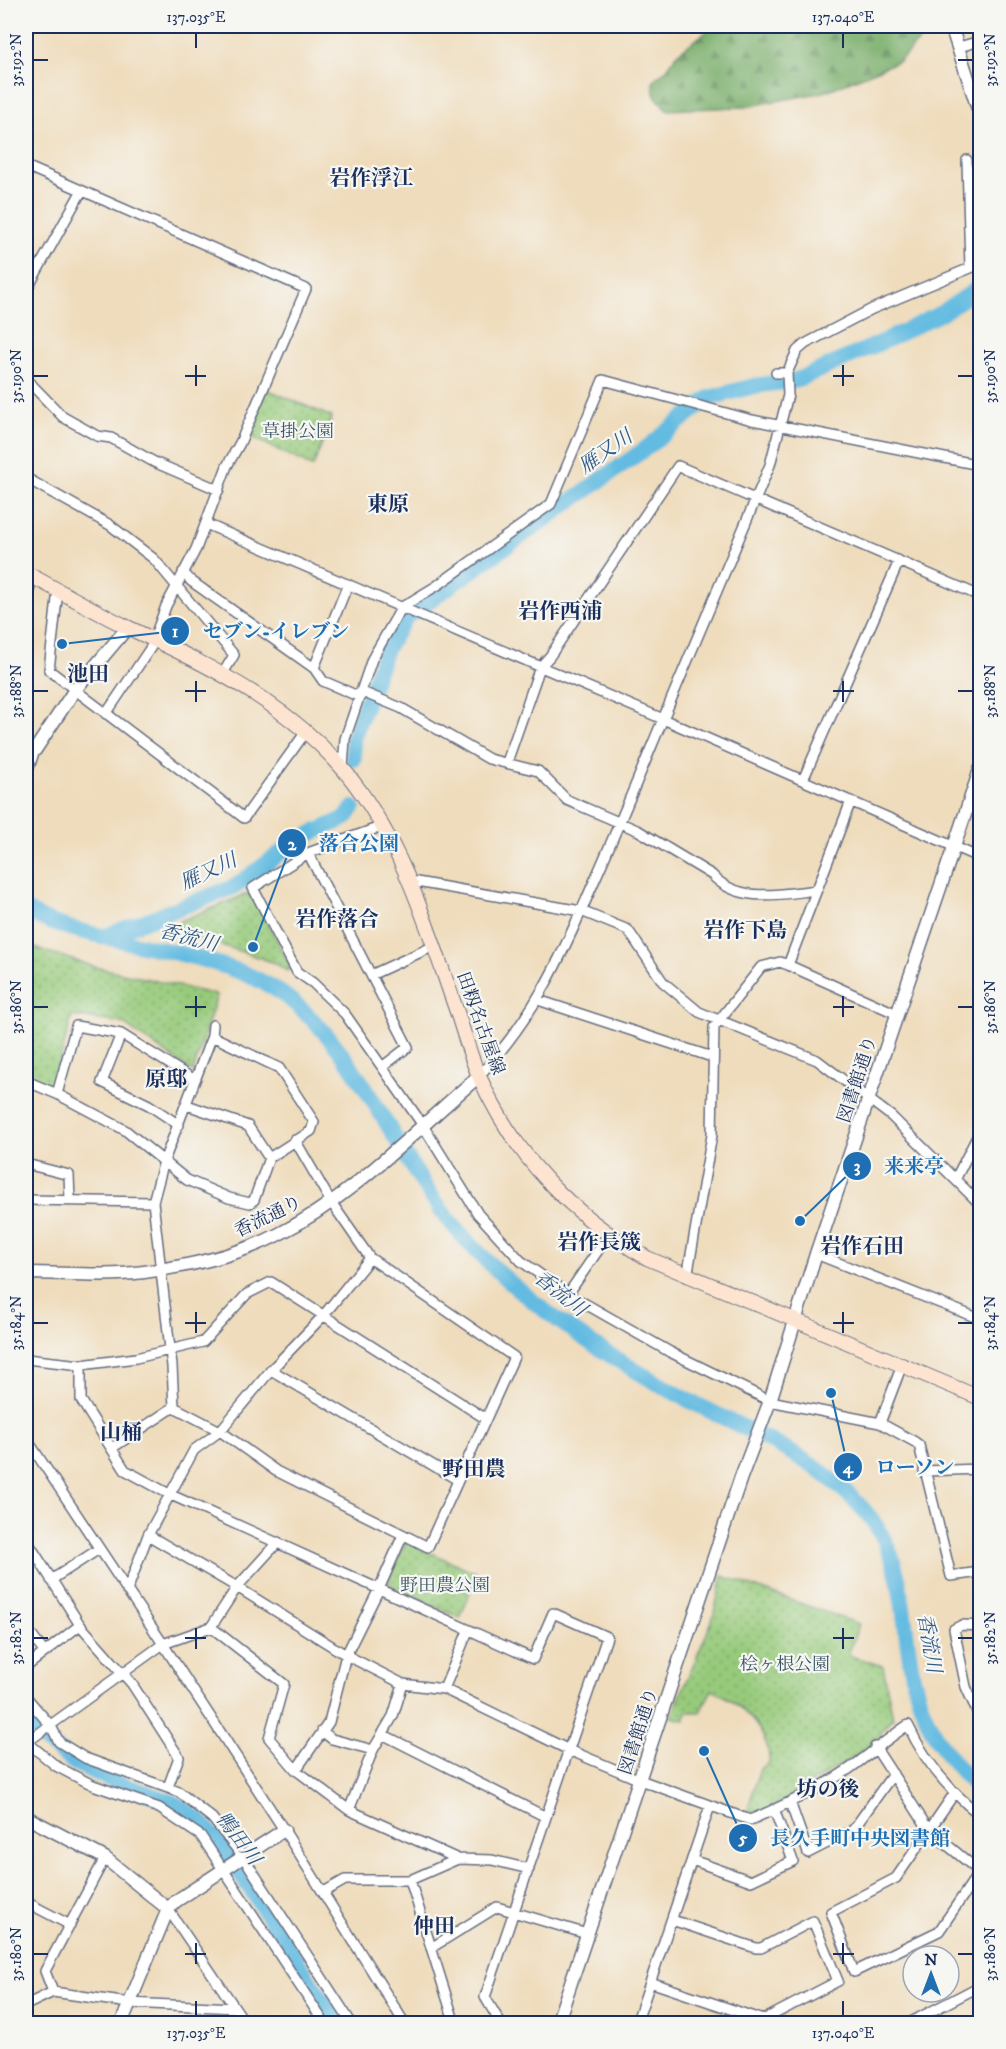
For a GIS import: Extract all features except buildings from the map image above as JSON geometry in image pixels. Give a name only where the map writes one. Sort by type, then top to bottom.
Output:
[{"type":"main road","name":"田籾名古屋線","points":[[28,575],[153,638],[222,675],[271,705],[343,768],[383,826],[411,881],[479,1076],[522,1151],[566,1201],[608,1236],[646,1258],[981,1398]]},
{"type":"street","points":[[951,26],[981,115]]},
{"type":"street","points":[[959,47],[981,41]]},
{"type":"street","points":[[967,160],[970,267]]},
{"type":"street","points":[[26,166],[306,290],[240,443],[227,466],[206,524],[176,586],[151,647],[106,714]]},
{"type":"street","points":[[26,291],[81,192]]},
{"type":"street","points":[[479,1076],[506,1047],[538,1000],[565,951],[757,500],[782,426],[788,388],[787,374],[797,351],[805,344],[872,309],[981,264]]},
{"type":"street","points":[[776,373],[787,374]]},
{"type":"street","points":[[26,379],[63,417],[97,436],[111,438],[154,462],[219,490]]},
{"type":"street","points":[[343,768],[345,739],[384,635],[402,607],[438,585],[551,504],[603,380],[697,407],[981,465]]},
{"type":"street","points":[[507,762],[540,667],[550,656],[678,466],[981,596]]},
{"type":"street","points":[[26,481],[110,525],[154,559],[234,655],[222,675]]},
{"type":"street","points":[[206,524],[423,615],[981,858]]},
{"type":"street","points":[[803,780],[899,561]]},
{"type":"street","points":[[183,572],[191,581],[314,668],[323,681],[401,708],[489,759],[538,771],[567,800],[620,823],[712,875],[721,885],[758,896],[817,890]]},
{"type":"street","points":[[26,618],[28,575]]},
{"type":"street","points":[[314,668],[348,584]]},
{"type":"street","points":[[58,590],[49,670],[244,818],[305,733]]},
{"type":"street","points":[[26,776],[35,750],[74,691],[128,627]]},
{"type":"street","name":"図書館通り","points":[[557,2024],[751,1449],[770,1401],[816,1254],[981,770]]},
{"type":"street","points":[[788,965],[851,801]]},
{"type":"street","points":[[383,826],[308,853],[253,888],[297,972],[321,989],[345,1014],[382,1066],[419,1127],[478,1214],[521,1261],[568,1294],[670,1352],[770,1401],[880,1423],[919,1445],[951,1576],[981,1572]]},
{"type":"street","points":[[308,853],[408,1047],[382,1066]]},
{"type":"street","points":[[411,881],[581,911],[628,930],[673,992],[699,1012],[718,1021],[817,1060],[891,1116],[981,1204]]},
{"type":"street","points":[[371,975],[434,946]]},
{"type":"street","points":[[687,1277],[712,1135],[714,1028],[761,967],[780,962],[897,1014]]},
{"type":"street","points":[[538,1000],[712,1057]]},
{"type":"street","points":[[174,1407],[170,1349],[159,1270],[153,1202],[164,1161],[212,1036],[213,1025]]},
{"type":"street","points":[[57,1094],[76,1026],[121,1034],[195,1080]]},
{"type":"street","points":[[121,1034],[102,1082],[149,1105],[179,1125]]},
{"type":"street","points":[[26,1081],[57,1094],[125,1131],[187,1180],[229,1198],[250,1203],[254,1200],[268,1158],[311,1131],[314,1122],[279,1068],[212,1036]]},
{"type":"street","name":"香流通り","points":[[26,1273],[141,1273],[214,1259],[246,1249],[278,1235],[331,1202],[385,1159],[479,1076]]},
{"type":"street","points":[[187,1105],[248,1126],[268,1158]]},
{"type":"street","points":[[956,1178],[981,1131]]},
{"type":"street","points":[[174,1407],[220,1431],[276,1471],[428,1546],[514,1357],[370,1258],[331,1202],[295,1140]]},
{"type":"street","points":[[26,1164],[69,1175],[70,1200]]},
{"type":"street","points":[[26,1200],[153,1202]]},
{"type":"street","points":[[568,1294],[608,1236]]},
{"type":"street","points":[[816,1254],[981,1319]]},
{"type":"street","points":[[127,1591],[148,1535],[194,1450],[220,1431],[271,1370],[323,1316],[370,1258]]},
{"type":"street","points":[[26,1359],[81,1365],[136,1358],[203,1342],[247,1294],[271,1282],[486,1419]]},
{"type":"street","points":[[81,1365],[81,1400],[125,1470],[170,1494],[533,1659],[553,1613],[607,1637],[485,1997],[501,2024]]},
{"type":"street","points":[[880,1423],[902,1365]]},
{"type":"street","points":[[271,1370],[458,1480]]},
{"type":"street","points":[[112,1448],[174,1407]]},
{"type":"street","points":[[26,1438],[284,1830],[405,2024]]},
{"type":"street","points":[[924,1471],[981,1469]]},
{"type":"street","points":[[148,1535],[346,1655],[403,1684],[444,1689],[569,1750],[640,1780],[750,1820],[790,1802],[849,1769],[875,1747],[908,1725],[920,1751],[954,1794],[981,1815]]},
{"type":"street","points":[[296,1770],[328,1722],[346,1655],[380,1589],[403,1535]]},
{"type":"street","points":[[26,1539],[80,1625],[132,1684],[178,1757],[168,1787]]},
{"type":"street","points":[[278,1542],[237,1587],[211,1627],[163,1644],[26,1742],[56,1766],[172,1815],[201,1836],[325,2024]]},
{"type":"street","points":[[51,1580],[99,1549]]},
{"type":"street","points":[[26,1667],[80,1625]]},
{"type":"street","points":[[981,1626],[962,1625],[954,1629],[966,1687],[981,1718]]},
{"type":"street","points":[[211,1627],[284,1684],[268,1738],[296,1770],[349,1810],[458,1859],[492,1860],[529,1869]]},
{"type":"street","points":[[26,1628],[44,1652]]},
{"type":"street","points":[[444,1689],[468,1631]]},
{"type":"street","points":[[349,1810],[373,1750],[393,1716],[403,1684]]},
{"type":"street","points":[[26,1697],[51,1726],[59,1742],[86,1758],[168,1787],[212,1818],[352,2024]]},
{"type":"street","points":[[322,1731],[332,1739],[373,1750]]},
{"type":"street","points":[[382,1734],[546,1816]]},
{"type":"street","points":[[875,1747],[929,1830],[980,1872],[939,1931],[854,1972],[831,1912],[896,1878],[929,1830],[954,1794]]},
{"type":"street","points":[[790,1802],[808,1853],[853,1830],[893,1774]]},
{"type":"street","points":[[636,2024],[710,1806]]},
{"type":"street","points":[[692,1860],[751,1881],[793,1861],[774,1809]]},
{"type":"street","points":[[26,1817],[105,1858],[168,1909],[246,2024]]},
{"type":"street","points":[[121,2024],[168,1909],[176,1901],[242,1860],[284,1830]]},
{"type":"street","points":[[53,1992],[45,1971],[105,1858]]},
{"type":"street","points":[[324,1892],[345,1880],[410,1880],[458,1859]]},
{"type":"street","points":[[410,1880],[453,2023]]},
{"type":"street","points":[[26,1902],[70,1925]]},
{"type":"street","points":[[431,1948],[497,1906],[587,1934]]},
{"type":"street","points":[[650,1982],[763,2020],[837,1981],[813,1921],[761,1948],[756,1948],[672,1920]]},
{"type":"street","points":[[907,2024],[981,1986]]},
{"type":"street","points":[[26,2006],[53,1992],[129,2003],[235,2008]]},
{"type":"green space","points":[[714,26],[934,26],[899,61],[824,92],[745,107],[667,110],[654,94],[653,80],[666,70],[678,53]]},
{"type":"green space","name":"草掛公園","points":[[266,389],[332,417],[313,467],[247,435]]},
{"type":"green space","points":[[252,892],[291,968],[287,971],[275,963],[179,931],[180,921]]},
{"type":"green space","points":[[26,945],[92,966],[217,995],[193,1072],[122,1023],[72,1016],[53,1087],[26,1075]]},
{"type":"green space","name":"野田農公園","points":[[406,1542],[477,1573],[460,1618],[387,1584]]},
{"type":"green space","name":"桧ヶ根公園","points":[[723,1576],[859,1624],[848,1655],[883,1666],[893,1718],[870,1747],[760,1815],[747,1811],[760,1769],[769,1763],[768,1751],[765,1740],[751,1719],[733,1702],[712,1690],[700,1712],[687,1712],[685,1720],[671,1717],[712,1621]]},
{"type":"waterway","name":"雁又川","points":[[354,759],[353,739],[386,649],[406,617],[645,449],[709,398],[754,386],[797,380],[943,312],[980,287]]},
{"type":"waterway","name":"雁又川","points":[[103,937],[236,886],[299,839],[346,818],[353,808]]},
{"type":"waterway","name":"香流川","points":[[26,910],[69,928],[217,964],[240,972],[281,993],[329,1037],[349,1063],[436,1203],[462,1236],[491,1265],[537,1305],[586,1340],[637,1372],[809,1463],[850,1496],[869,1516],[891,1554],[901,1596],[914,1681],[924,1713],[931,1728],[957,1767],[980,1791]]},
{"type":"waterway","name":"鴨田川","points":[[26,1717],[46,1742],[75,1763],[118,1783],[175,1803],[200,1820],[229,1856],[338,2024]]},
{"type":"place","name":"セブン-イレブン","points":[[62,644]]},
{"type":"place","name":"落合公園","points":[[253,947]]},
{"type":"place","name":"来来亭","points":[[800,1221]]},
{"type":"place","name":"ローソン","points":[[831,1393]]},
{"type":"place","name":"長久手町中央図書館","points":[[704,1751]]},
{"type":"district","name":"岩作浮江","points":[[371,178]]},
{"type":"district","name":"東原","points":[[388,504]]},
{"type":"district","name":"岩作西浦","points":[[560,611]]},
{"type":"district","name":"池田","points":[[88,674]]},
{"type":"district","name":"岩作落合","points":[[337,919]]},
{"type":"district","name":"岩作下島","points":[[745,930]]},
{"type":"district","name":"原邸","points":[[166,1079]]},
{"type":"district","name":"岩作長筬","points":[[599,1242]]},
{"type":"district","name":"岩作石田","points":[[862,1246]]},
{"type":"district","name":"山桶","points":[[121,1432]]},
{"type":"district","name":"野田農","points":[[474,1469]]},
{"type":"district","name":"坊の後","points":[[828,1789]]},
{"type":"district","name":"仲田","points":[[434,1926]]}]
